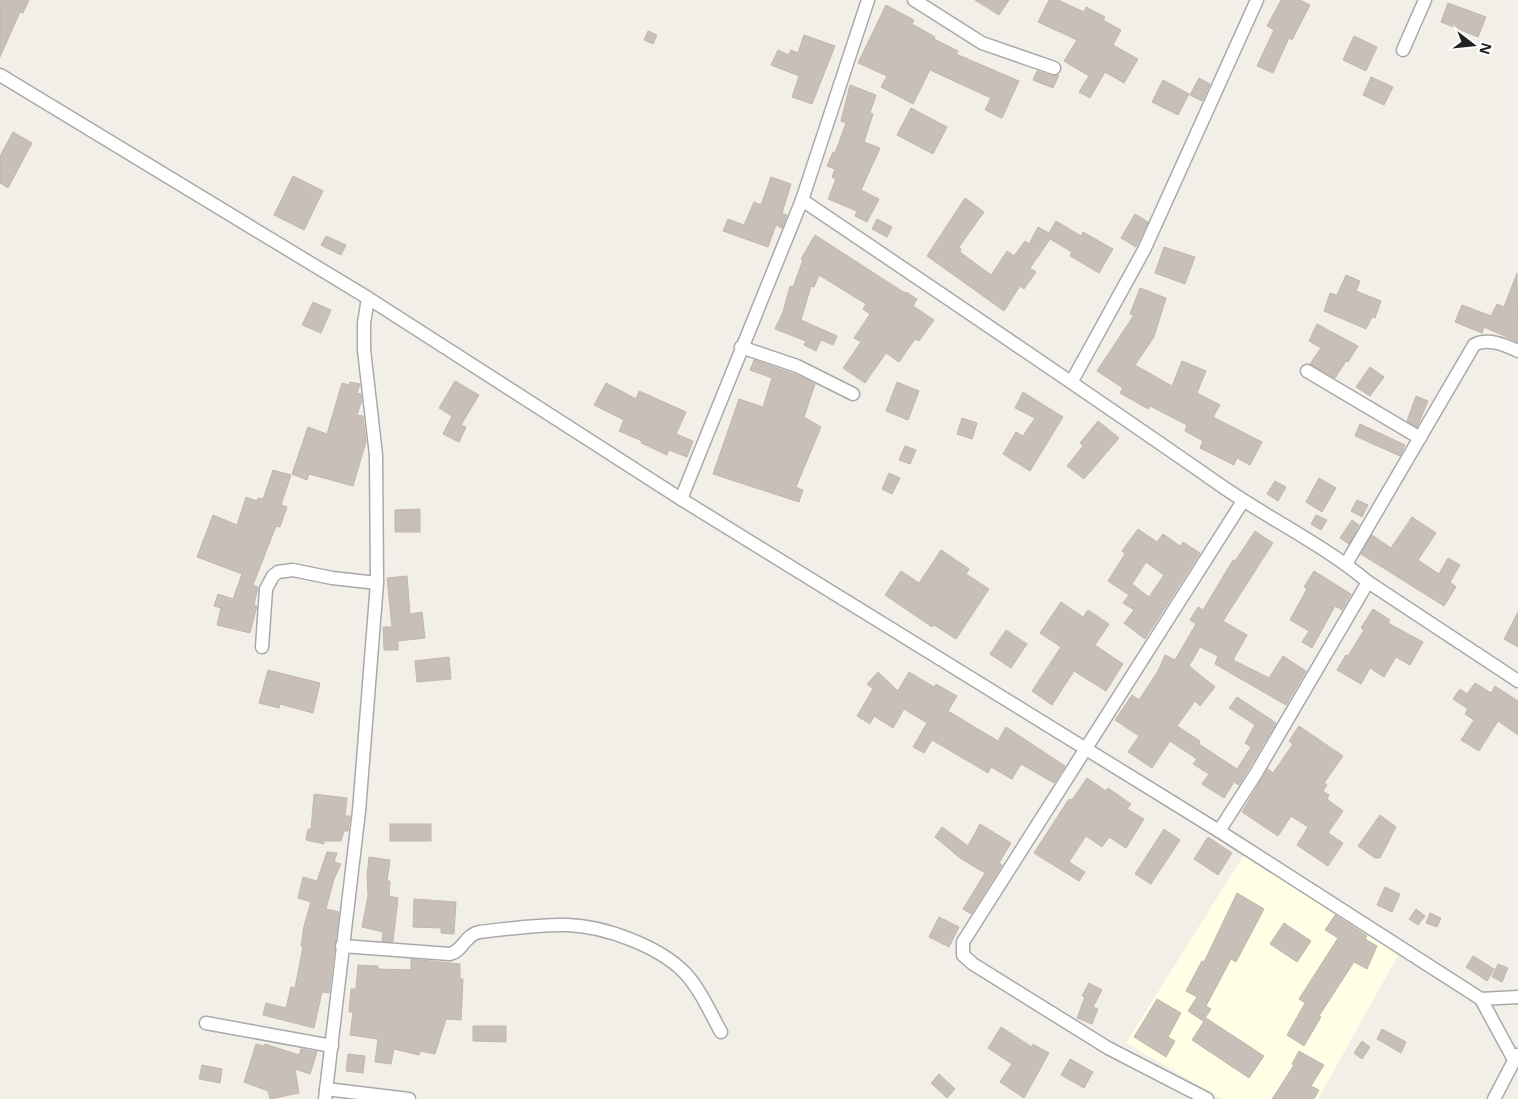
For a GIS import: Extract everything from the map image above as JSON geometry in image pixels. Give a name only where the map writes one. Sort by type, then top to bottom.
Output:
[{"type":"street","points":[[681,498],[741,346],[802,200],[868,0]]},
{"type":"street","points":[[914,0],[982,43],[1054,68]]},
{"type":"street","points":[[1072,382],[1144,250],[1257,0]]},
{"type":"street","points":[[1403,50],[1425,0]]},
{"type":"street","points":[[0,75],[368,298],[681,498],[1219,831],[1481,999],[1516,1057],[1494,1099]]},
{"type":"street","points":[[802,200],[1243,500],[1346,564],[1368,582],[1518,681]]},
{"type":"street","points":[[368,298],[364,323],[364,350],[376,455],[377,583],[359,811],[326,1094],[409,1099]]},
{"type":"street","points":[[1346,564],[1474,345],[1483,341],[1505,345],[1518,351]]},
{"type":"street","points":[[741,346],[796,366],[853,394]]},
{"type":"street","points":[[1307,371],[1420,438]]},
{"type":"street","points":[[1207,1099],[1108,1048],[973,964],[963,955],[963,942],[1243,500]]},
{"type":"street","points":[[262,648],[266,589],[272,576],[278,572],[293,570],[332,578],[377,583]]},
{"type":"street","points":[[1219,831],[1255,775],[1368,582]]},
{"type":"street","points":[[342,946],[450,954],[458,950],[469,936],[479,932],[566,925],[586,927],[632,941],[659,952],[684,973],[695,987],[721,1032]]},
{"type":"street","points":[[1481,999],[1518,997]]},
{"type":"street","points":[[206,1023],[332,1046]]},
{"type":"shaded area","points":[[1247,850],[1402,948],[1318,1099],[1223,1099],[1126,1043]]},
{"type":"building","points":[[0,0],[29,0],[23,13],[20,12],[0,57]]},
{"type":"building","points":[[975,0],[1009,0],[999,15]]},
{"type":"building","points":[[1049,0],[1058,0],[1084,12],[1086,7],[1105,17],[1103,20],[1121,30],[1113,45],[1138,59],[1124,83],[1105,72],[1090,98],[1079,92],[1089,76],[1064,61],[1077,40],[1038,22]]},
{"type":"building","points":[[1281,0],[1300,0],[1310,5],[1292,40],[1289,38],[1273,73],[1257,66],[1274,30],[1267,26]]},
{"type":"building","points":[[1448,3],[1486,17],[1478,37],[1441,22]]},
{"type":"building","points":[[886,5],[914,20],[912,24],[935,37],[934,39],[958,51],[956,54],[1019,81],[1002,118],[985,110],[991,98],[930,70],[913,104],[881,87],[887,76],[858,63]]},
{"type":"building","points":[[648,31],[657,35],[653,44],[644,40]]},
{"type":"building","points":[[804,35],[835,46],[812,104],[792,97],[799,76],[771,65],[778,50],[789,55],[791,50],[798,53]]},
{"type":"building","points":[[1354,36],[1377,47],[1366,71],[1343,60]]},
{"type":"building","points":[[1037,71],[1052,76],[1059,75],[1053,88],[1033,80]]},
{"type":"building","points":[[1371,77],[1393,87],[1384,105],[1363,95]]},
{"type":"building","points":[[1199,78],[1210,84],[1202,101],[1190,95]]},
{"type":"building","points":[[1163,80],[1189,94],[1178,115],[1152,102]]},
{"type":"building","points":[[850,85],[876,95],[870,113],[873,114],[864,142],[880,148],[861,190],[879,199],[867,222],[855,216],[857,211],[828,199],[836,179],[832,177],[835,169],[827,166],[833,152],[835,153],[846,123],[841,121]]},
{"type":"building","points":[[911,108],[947,127],[933,154],[897,135]]},
{"type":"building","points":[[13,132],[32,143],[8,188],[0,183],[0,156]]},
{"type":"building","points":[[293,176],[323,191],[304,230],[274,215]]},
{"type":"building","points":[[771,177],[791,184],[782,213],[787,215],[782,228],[776,225],[768,247],[723,231],[728,219],[744,225],[754,202],[761,205]]},
{"type":"building","points":[[965,198],[984,212],[959,247],[961,249],[960,252],[991,275],[1007,251],[1014,256],[1025,241],[1029,244],[1038,227],[1049,233],[1056,221],[1081,236],[1083,232],[1113,249],[1099,273],[1070,256],[1072,252],[1050,239],[1030,268],[1036,272],[1024,289],[1020,286],[1004,311],[927,256]]},
{"type":"building","points":[[1135,214],[1148,222],[1136,247],[1121,238]]},
{"type":"building","points":[[877,219],[892,227],[887,237],[872,229]]},
{"type":"building","points":[[815,235],[917,299],[913,306],[934,320],[919,341],[915,339],[899,362],[886,353],[865,383],[843,368],[861,342],[854,338],[870,314],[863,309],[866,304],[819,275],[814,287],[811,286],[801,320],[837,336],[833,345],[821,340],[816,351],[804,345],[806,341],[775,329],[783,312],[790,286],[793,287],[803,260],[801,259]]},
{"type":"building","points":[[326,236],[346,245],[341,255],[321,245]]},
{"type":"building","points":[[1164,247],[1195,257],[1185,284],[1155,273]]},
{"type":"building","points":[[1517,273],[1518,342],[1484,327],[1482,333],[1455,322],[1462,305],[1491,316],[1497,304],[1504,307]]},
{"type":"building","points":[[1346,275],[1360,281],[1356,291],[1381,301],[1375,318],[1372,317],[1366,329],[1324,311],[1330,293],[1337,295]]},
{"type":"building","points":[[1140,288],[1166,298],[1154,337],[1135,365],[1172,386],[1182,361],[1206,371],[1197,393],[1220,405],[1213,417],[1262,442],[1250,465],[1237,458],[1234,465],[1200,448],[1203,441],[1185,431],[1187,425],[1150,406],[1148,409],[1120,393],[1123,388],[1097,371],[1134,315],[1130,314]]},
{"type":"building","points":[[313,302],[331,310],[321,333],[302,325]]},
{"type":"building","points":[[1317,324],[1358,346],[1335,378],[1310,364],[1321,348],[1309,341]]},
{"type":"building","points":[[754,360],[794,374],[815,384],[804,417],[821,427],[796,487],[803,490],[799,502],[713,474],[739,399],[763,407],[772,378],[750,370]]},
{"type":"building","points":[[1370,367],[1384,377],[1370,396],[1356,387]]},
{"type":"building","points":[[455,381],[479,395],[461,425],[466,427],[459,442],[443,434],[452,416],[439,408]]},
{"type":"building","points":[[350,382],[360,384],[357,393],[361,394],[362,400],[357,415],[363,416],[366,442],[353,486],[309,474],[307,480],[292,474],[308,427],[327,434],[342,383],[349,385]]},
{"type":"building","points":[[897,382],[919,391],[908,420],[886,411]]},
{"type":"building","points":[[606,383],[636,399],[639,391],[686,412],[676,434],[693,441],[687,457],[669,450],[667,455],[619,431],[624,420],[594,405]]},
{"type":"building","points":[[1023,392],[1063,417],[1030,471],[1003,454],[1016,432],[1023,436],[1035,418],[1015,408]]},
{"type":"building","points":[[1416,396],[1428,401],[1417,427],[1407,421]]},
{"type":"building","points":[[962,418],[977,423],[972,439],[957,434]]},
{"type":"building","points":[[1098,421],[1119,438],[1084,479],[1067,466],[1083,446],[1080,443]]},
{"type":"building","points":[[1360,424],[1405,445],[1400,456],[1355,436]]},
{"type":"building","points":[[905,446],[916,450],[910,464],[899,460]]},
{"type":"building","points":[[273,470],[291,475],[281,505],[287,507],[280,527],[276,526],[253,585],[258,587],[254,605],[257,606],[250,633],[217,625],[221,608],[214,606],[218,594],[233,599],[242,574],[197,557],[213,515],[237,525],[246,497],[257,501],[258,498],[263,499]]},
{"type":"building","points":[[889,473],[900,478],[892,494],[882,489]]},
{"type":"building","points":[[1319,478],[1336,488],[1322,512],[1306,502]]},
{"type":"building","points":[[1275,481],[1286,487],[1278,501],[1267,494]]},
{"type":"building","points":[[1357,500],[1368,505],[1362,517],[1351,511]]},
{"type":"building","points":[[420,509],[420,532],[395,532],[395,510]]},
{"type":"building","points":[[1316,515],[1327,520],[1321,530],[1311,524]]},
{"type":"building","points":[[1412,517],[1436,533],[1418,560],[1439,574],[1448,558],[1460,565],[1450,582],[1456,587],[1444,606],[1361,554],[1372,535],[1391,548]]},
{"type":"building","points":[[1352,520],[1359,525],[1349,544],[1340,538]]},
{"type":"building","points":[[1138,529],[1157,542],[1163,534],[1180,546],[1183,542],[1200,553],[1145,639],[1124,623],[1134,610],[1123,603],[1129,595],[1108,581],[1125,554],[1122,551]],"holes":[[[1146,562],[1164,575],[1149,597],[1132,584]]]},
{"type":"building","points":[[1255,531],[1273,543],[1223,621],[1247,635],[1233,660],[1269,678],[1283,656],[1306,671],[1286,705],[1215,664],[1218,656],[1200,647],[1189,666],[1215,687],[1200,706],[1195,701],[1177,726],[1200,741],[1199,744],[1237,769],[1251,747],[1245,743],[1255,725],[1229,708],[1237,697],[1276,723],[1239,785],[1234,782],[1224,798],[1202,784],[1209,774],[1193,764],[1197,759],[1170,741],[1152,768],[1128,752],[1139,736],[1115,720],[1132,695],[1139,700],[1158,671],[1165,655],[1175,660],[1196,624],[1190,620],[1198,607],[1203,610],[1233,560],[1235,561]]},
{"type":"building","points":[[941,550],[969,569],[966,574],[989,589],[956,639],[934,625],[932,627],[885,595],[901,571],[919,583]]},
{"type":"building","points":[[1314,571],[1351,594],[1342,610],[1335,606],[1312,648],[1302,642],[1309,631],[1290,620],[1307,589],[1304,587]]},
{"type":"building","points":[[407,576],[410,614],[422,612],[425,638],[398,641],[398,650],[384,650],[383,627],[392,627],[387,578]]},
{"type":"building","points":[[1061,602],[1083,617],[1088,610],[1109,624],[1095,645],[1123,664],[1106,691],[1074,671],[1052,705],[1032,691],[1061,647],[1040,633]]},
{"type":"building","points":[[1373,609],[1390,620],[1388,623],[1423,642],[1410,665],[1396,657],[1384,677],[1370,668],[1361,684],[1337,670],[1364,630],[1361,628]]},
{"type":"building","points":[[1518,612],[1518,647],[1504,639]]},
{"type":"building","points":[[1006,630],[1027,644],[1011,668],[990,654]]},
{"type":"building","points":[[449,657],[451,679],[417,682],[415,661]]},
{"type":"building","points":[[268,670],[320,683],[313,713],[280,704],[279,708],[259,703]]},
{"type":"building","points":[[878,672],[898,691],[909,672],[934,687],[936,684],[957,696],[948,711],[998,741],[1006,727],[1065,766],[1054,783],[1021,764],[1012,779],[991,767],[988,773],[932,740],[924,753],[913,747],[927,723],[904,709],[893,728],[874,716],[870,724],[857,716],[873,689],[867,684]]},
{"type":"building","points":[[1475,683],[1491,693],[1495,686],[1518,701],[1518,735],[1498,721],[1479,751],[1461,740],[1474,720],[1465,714],[1468,709],[1453,699],[1460,689],[1467,694]]},
{"type":"building","points":[[1299,726],[1343,756],[1324,783],[1327,785],[1323,791],[1329,795],[1327,799],[1343,811],[1328,833],[1343,843],[1328,866],[1297,845],[1308,827],[1291,816],[1278,836],[1242,812],[1268,769],[1273,773],[1293,744],[1289,741]]},
{"type":"building","points":[[1087,778],[1106,791],[1108,788],[1131,804],[1127,809],[1144,819],[1126,848],[1109,837],[1102,847],[1086,836],[1069,862],[1085,872],[1079,881],[1034,853],[1069,799],[1072,800]]},
{"type":"building","points":[[314,794],[347,798],[345,816],[350,816],[348,831],[344,831],[341,841],[324,841],[324,844],[306,840],[308,829],[311,829]]},
{"type":"building","points":[[1380,815],[1396,827],[1380,858],[1375,858],[1358,846]]},
{"type":"building","points":[[390,824],[431,824],[431,841],[390,841]]},
{"type":"building","points":[[980,824],[1011,843],[999,863],[1002,865],[971,914],[963,909],[985,873],[960,858],[935,837],[942,827],[968,846]]},
{"type":"building","points":[[1164,829],[1180,840],[1151,884],[1135,874]]},
{"type":"building","points":[[1208,837],[1232,853],[1218,875],[1194,859]]},
{"type":"building","points":[[327,852],[337,853],[334,862],[341,864],[334,879],[326,909],[339,912],[329,993],[322,992],[314,1028],[263,1015],[266,1003],[286,1008],[291,987],[295,988],[303,947],[301,946],[304,926],[311,902],[298,898],[303,877],[317,881]]},
{"type":"building","points":[[369,857],[390,860],[387,881],[390,881],[389,896],[398,898],[393,942],[382,941],[383,932],[362,927],[368,896],[367,876]]},
{"type":"building","points":[[1385,887],[1400,894],[1392,912],[1377,905]]},
{"type":"building","points":[[1237,893],[1264,909],[1236,962],[1231,959],[1206,1006],[1211,1009],[1203,1021],[1188,1011],[1197,997],[1186,991],[1202,961],[1204,962]]},
{"type":"building","points":[[414,899],[456,902],[454,934],[441,933],[441,928],[413,927]]},
{"type":"building","points":[[1416,909],[1425,916],[1418,925],[1409,919]]},
{"type":"building","points":[[1430,913],[1441,918],[1437,927],[1426,923]]},
{"type":"building","points":[[1335,915],[1367,936],[1365,939],[1377,946],[1367,969],[1354,962],[1319,1016],[1321,1017],[1304,1046],[1287,1035],[1305,1003],[1299,999],[1338,938],[1325,930]]},
{"type":"building","points":[[939,917],[959,927],[949,947],[929,937]]},
{"type":"building","points":[[1284,923],[1311,941],[1297,962],[1270,944]]},
{"type":"building","points":[[1473,956],[1494,969],[1487,981],[1466,967]]},
{"type":"building","points":[[411,959],[460,964],[460,979],[463,979],[461,1020],[446,1019],[435,1054],[420,1051],[419,1055],[394,1049],[391,1064],[375,1062],[378,1039],[350,1035],[353,1012],[349,1012],[351,989],[356,989],[358,965],[378,966],[378,969],[411,970]]},
{"type":"building","points":[[1498,964],[1508,968],[1502,982],[1492,977]]},
{"type":"building","points":[[1089,983],[1102,990],[1093,1007],[1098,1009],[1092,1024],[1077,1018],[1085,997],[1082,996]]},
{"type":"building","points":[[1157,999],[1181,1013],[1168,1037],[1175,1041],[1166,1057],[1134,1037]]},
{"type":"building","points":[[1206,1018],[1264,1056],[1249,1078],[1192,1040]]},
{"type":"building","points":[[473,1026],[506,1026],[506,1042],[473,1041]]},
{"type":"building","points":[[1001,1027],[1032,1047],[1033,1044],[1049,1053],[1024,1098],[1000,1082],[1012,1064],[988,1048]]},
{"type":"building","points":[[1382,1029],[1406,1042],[1401,1053],[1377,1039]]},
{"type":"building","points":[[1362,1041],[1370,1047],[1362,1059],[1354,1053]]},
{"type":"building","points":[[256,1044],[264,1046],[265,1044],[299,1055],[301,1049],[317,1052],[310,1074],[295,1069],[299,1093],[270,1099],[268,1091],[244,1082]]},
{"type":"building","points":[[1299,1051],[1324,1065],[1311,1086],[1319,1090],[1314,1099],[1272,1099],[1294,1065],[1292,1064]]},
{"type":"building","points":[[348,1054],[365,1056],[363,1073],[346,1071]]},
{"type":"building","points":[[1070,1059],[1093,1072],[1084,1088],[1061,1075]]},
{"type":"building","points":[[202,1065],[222,1069],[220,1083],[199,1079]]},
{"type":"building","points":[[939,1074],[955,1089],[947,1098],[931,1083]]}]
